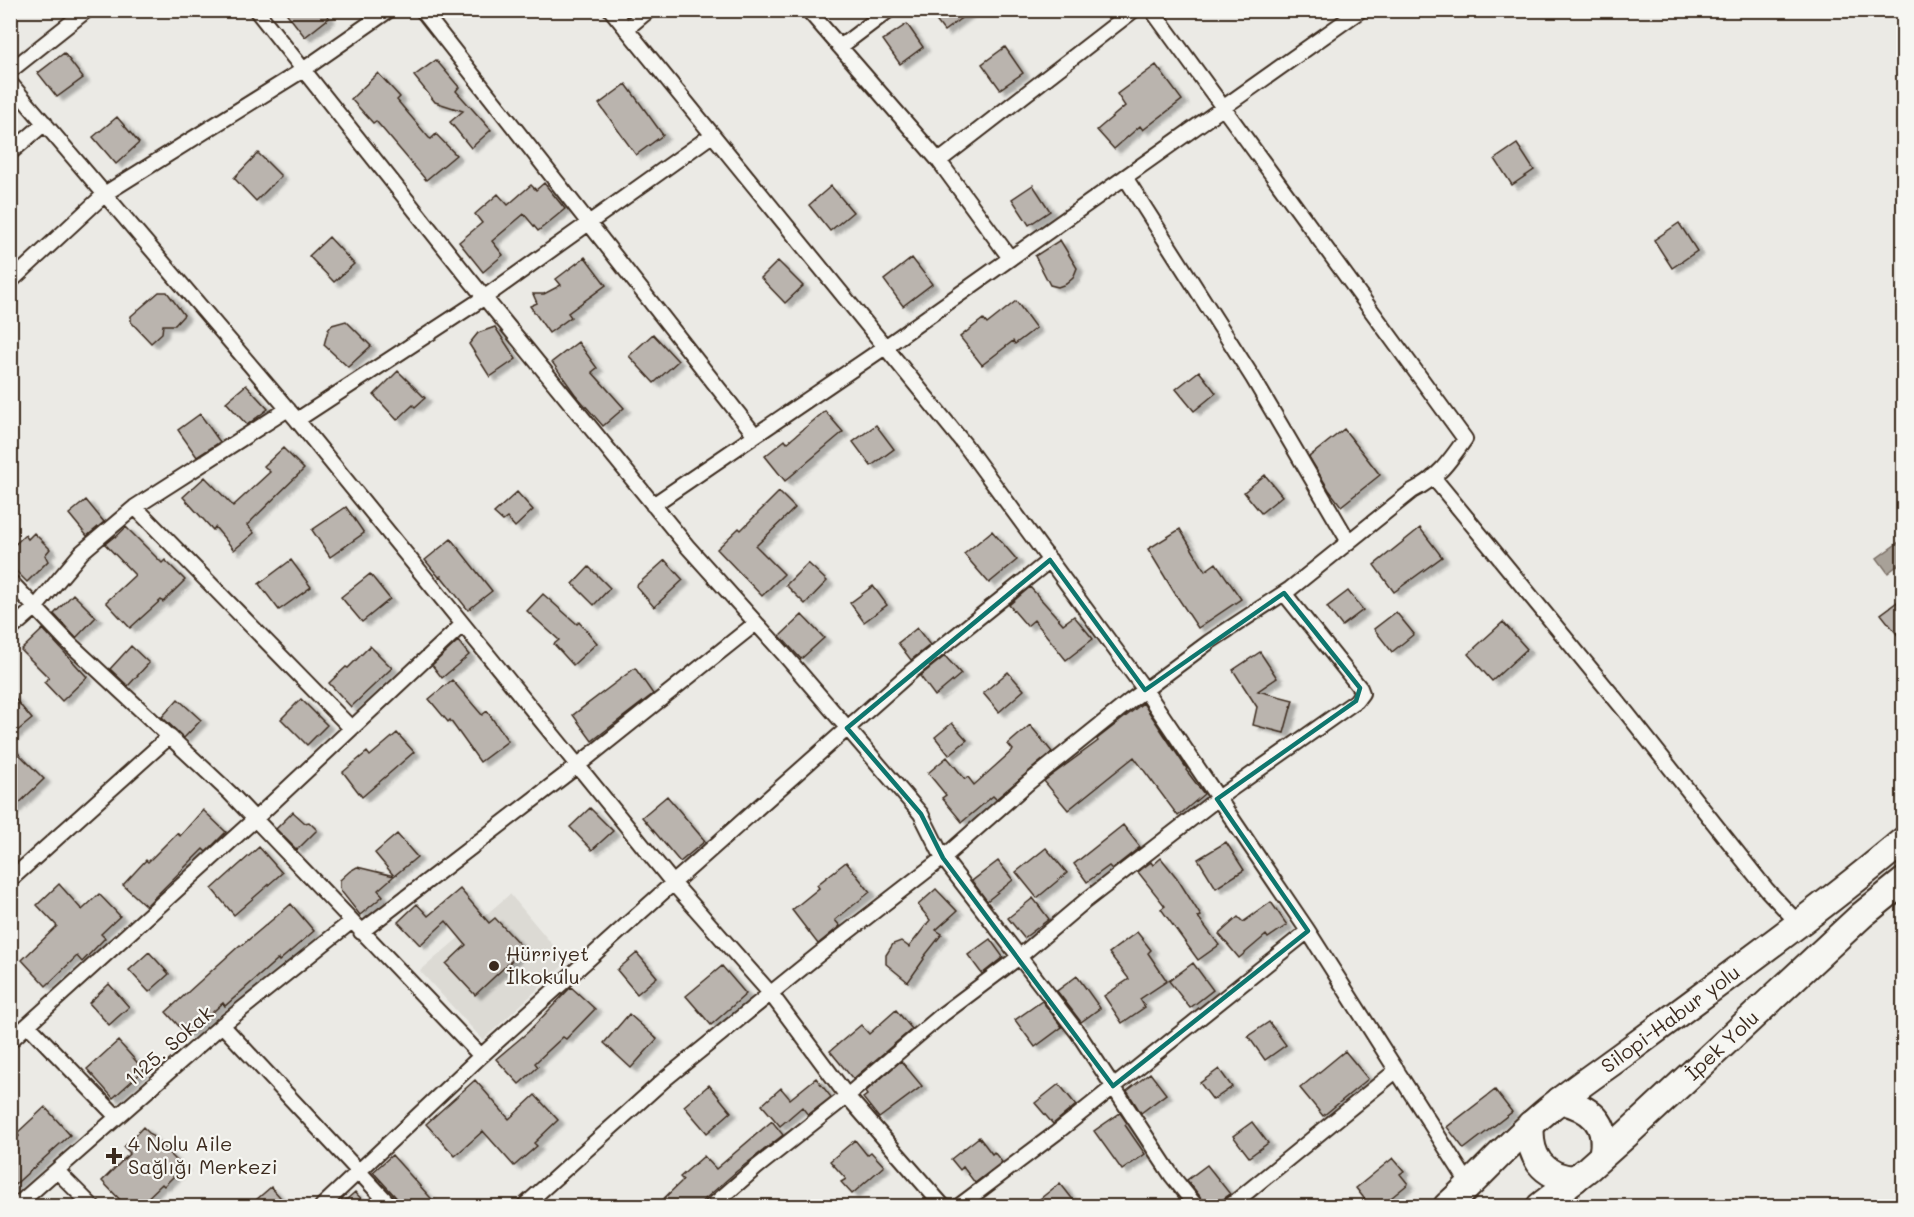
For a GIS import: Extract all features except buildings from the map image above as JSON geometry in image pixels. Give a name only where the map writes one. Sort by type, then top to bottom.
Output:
[{"type":"highway","name":"Silopi-Habur yolu","points":[[1447,1206],[1470,1186],[1511,1143],[1560,1100],[1798,923],[1904,840]]},
{"type":"highway","name":"İpek Yolu","points":[[1540,1206],[1602,1156],[1862,915],[1904,881]]},
{"type":"highway","points":[[1560,1100],[1586,1109],[1594,1116],[1603,1136],[1602,1156]]},
{"type":"highway","points":[[1532,1124],[1531,1145],[1539,1163],[1555,1175],[1575,1179]]},
{"type":"street","points":[[10,71],[87,10]]},
{"type":"street","points":[[256,10],[653,505],[921,814],[943,858],[1078,1033],[1172,1176],[1196,1206]]},
{"type":"street","points":[[10,282],[106,194],[303,70],[389,10]]},
{"type":"street","points":[[422,10],[755,435]]},
{"type":"street","points":[[611,10],[965,445],[1145,690],[1308,930],[1470,1186]]},
{"type":"street","points":[[626,29],[649,10]]},
{"type":"street","points":[[808,10],[939,161],[1010,258]]},
{"type":"street","points":[[840,47],[889,10]]},
{"type":"street","points":[[939,161],[1134,10]]},
{"type":"street","points":[[524,1206],[665,1079],[943,858],[1028,783],[1145,690],[1209,642],[1284,593],[1412,491],[1424,485],[1445,468],[1465,439],[1152,10]]},
{"type":"street","points":[[653,505],[885,347],[1361,10]]},
{"type":"street","points":[[10,83],[288,409],[673,883],[771,994],[847,1096],[943,1206]]},
{"type":"street","points":[[10,153],[45,123]]},
{"type":"street","points":[[297,420],[484,297],[712,135]]},
{"type":"street","points":[[1125,177],[1253,378],[1349,542]]},
{"type":"street","points":[[10,630],[35,608],[82,552],[135,507],[288,409]]},
{"type":"street","points":[[1432,477],[1626,712],[1767,890],[1798,923]]},
{"type":"street","points":[[135,507],[351,729]]},
{"type":"street","points":[[321,1206],[360,1172],[480,1056],[847,728],[912,671],[1050,560]]},
{"type":"street","points":[[10,581],[69,643],[230,793],[480,1056]]},
{"type":"street","points":[[712,1206],[943,1014],[1019,957],[1084,902],[1217,799],[1356,701],[1362,693],[1360,688],[1284,593]]},
{"type":"street","name":"1125. Sokak","points":[[16,1206],[58,1172],[116,1116],[222,1025],[577,766],[756,623]]},
{"type":"street","points":[[10,1041],[255,819],[462,625]]},
{"type":"street","points":[[10,880],[170,736]]},
{"type":"street","points":[[959,1206],[1056,1133],[1308,930]]},
{"type":"street","points":[[28,1025],[116,1116]]},
{"type":"street","points":[[222,1025],[391,1206]]},
{"type":"street","points":[[1230,1206],[1396,1070]]},
{"type":"street","points":[[58,1172],[92,1206]]},
{"type":"highlighted area","points":[[1050,560],[1145,690],[1284,593],[1360,688],[1356,701],[1217,799],[1308,931],[1113,1086],[943,858],[921,814],[847,728]]},
{"type":"shaded area","points":[[1902,540],[1903,561],[1888,573],[1877,558]]},
{"type":"shaded area","name":"Hürriyet İlkokulu","points":[[510,894],[567,962],[483,1040],[420,971]]},
{"type":"place","name":"Hürriyet İlkokulu","points":[[494,966]]},
{"type":"place","name":"4 Nolu Aile Sağlığı Merkezi","points":[[114,1156]]}]
